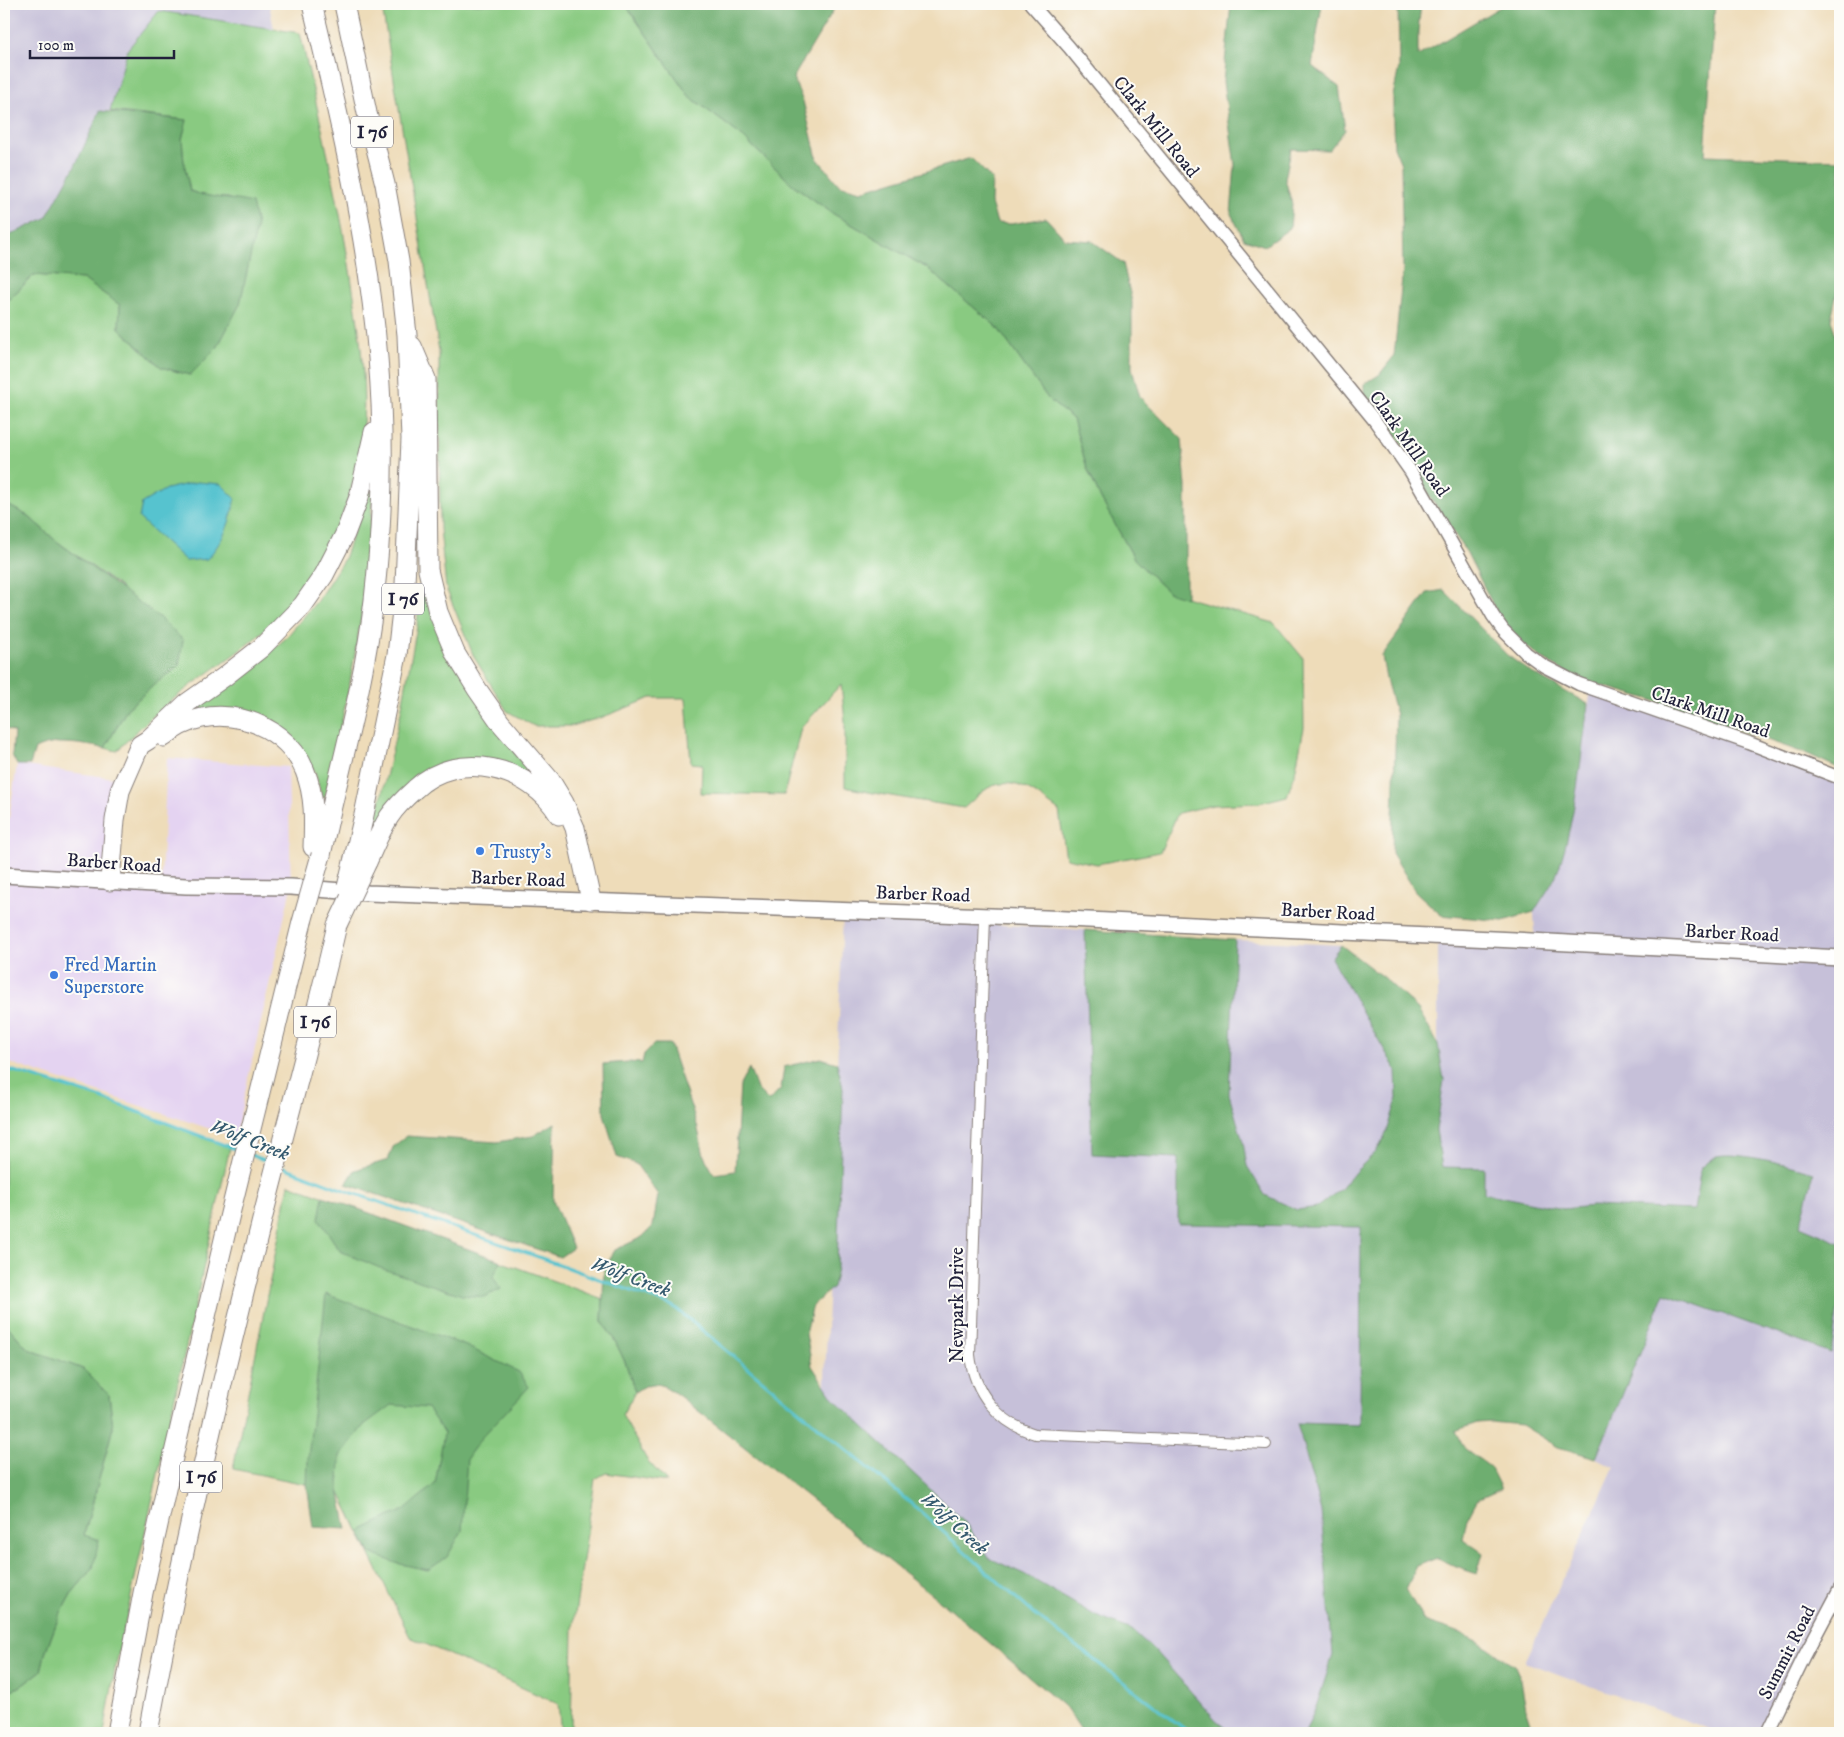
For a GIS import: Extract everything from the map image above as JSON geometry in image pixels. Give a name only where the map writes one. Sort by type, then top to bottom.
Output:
[{"type":"highway","name":"I 76","points":[[117,1733],[145,1584],[230,1214],[361,680],[374,601],[382,458],[380,383],[374,318],[358,209],[334,93],[312,4]]},
{"type":"highway","name":"I 76","points":[[148,1733],[162,1655],[193,1512],[262,1223],[320,1003],[338,925],[360,860],[364,815],[397,655],[405,584],[411,439],[408,335],[399,261],[385,184],[367,113],[344,4]]},
{"type":"highway","points":[[408,335],[426,379],[428,570],[438,612],[455,653],[477,689],[500,722],[550,780],[564,804],[575,828],[585,900]]},
{"type":"highway","points":[[115,881],[115,820],[120,791],[140,745],[187,703],[242,663],[274,636],[303,605],[324,575],[340,546],[368,465],[376,422],[380,383]]},
{"type":"highway","points":[[115,881],[125,810],[136,770],[148,752],[172,730],[193,721],[212,716],[235,717],[255,723],[280,738],[294,754],[305,772],[311,793],[315,818],[317,856]]},
{"type":"highway","points":[[360,860],[389,816],[415,788],[446,771],[471,767],[494,768],[531,784],[554,806],[563,821],[568,836],[585,900]]},
{"type":"main road","name":"Barber Road","points":[[4,876],[186,886],[291,888],[368,893],[985,916],[1514,940],[1840,958]]},
{"type":"street","name":"Clark Mill Road","points":[[1031,4],[1069,46],[1380,428],[1411,472],[1493,616],[1515,643],[1544,666],[1579,684],[1749,743],[1840,778]]},
{"type":"street","name":"Newpark Drive","points":[[985,916],[970,1355],[973,1372],[980,1390],[998,1413],[1020,1428],[1035,1434],[1266,1444]]},
{"type":"street","name":"Summit Road","points":[[1767,1733],[1840,1589]]},
{"type":"shaded area","points":[[4,4],[269,4],[274,29],[220,21],[128,49],[110,111],[100,112],[75,166],[46,218],[4,238]]},
{"type":"shaded area","points":[[1591,689],[1840,778],[1840,1243],[1800,1226],[1814,1172],[1701,1167],[1694,1210],[1592,1206],[1563,1209],[1483,1193],[1442,1168],[1436,1130],[1444,1080],[1438,1044],[1438,937],[1535,941],[1534,912],[1558,870],[1570,826]]},
{"type":"shaded area","points":[[167,758],[288,767],[291,887],[235,1137],[4,1061],[4,851],[17,765],[114,778],[103,880],[161,884]]},
{"type":"shaded area","points":[[843,915],[1085,930],[1093,1154],[1179,1158],[1178,1224],[1361,1227],[1360,1425],[1297,1424],[1321,1511],[1333,1655],[1316,1707],[1305,1733],[1190,1733],[823,1431]]},
{"type":"shaded area","points":[[1235,940],[1341,945],[1331,958],[1396,1070],[1397,1099],[1387,1132],[1376,1152],[1341,1189],[1317,1207],[1297,1210],[1265,1195],[1247,1166],[1243,1142],[1229,1094]]},
{"type":"shaded area","points":[[1665,1292],[1830,1353],[1840,1295],[1840,1589],[1767,1733],[1719,1733],[1525,1662],[1614,1467],[1596,1458]]},
{"type":"green space","points":[[406,4],[625,4],[689,96],[743,137],[792,184],[832,213],[927,268],[997,327],[1049,400],[1073,419],[1087,468],[1101,499],[1135,560],[1168,592],[1274,623],[1303,658],[1304,728],[1295,773],[1287,796],[1259,803],[1213,805],[1178,813],[1160,852],[1097,864],[1066,858],[1059,811],[1035,793],[1017,785],[998,784],[988,788],[964,808],[845,787],[845,721],[841,684],[801,728],[784,795],[701,793],[702,764],[691,763],[686,698],[651,698],[603,717],[572,726],[534,726],[507,711],[474,657],[446,588],[440,529],[439,351],[383,13]]},
{"type":"green space","points":[[625,4],[837,4],[793,78],[803,101],[817,158],[839,185],[861,191],[971,158],[992,179],[991,203],[997,223],[1011,224],[1046,218],[1065,239],[1092,241],[1123,263],[1132,302],[1132,368],[1140,397],[1182,439],[1186,486],[1186,598],[1168,592],[1135,560],[1101,499],[1087,468],[1073,419],[1049,400],[997,327],[927,268],[832,213],[792,184],[743,137],[689,96]]},
{"type":"green space","points":[[1231,4],[1322,4],[1312,66],[1339,87],[1345,130],[1329,150],[1291,149],[1285,179],[1292,204],[1290,228],[1265,246],[1244,239],[1231,214],[1235,165],[1223,82]]},
{"type":"green space","points":[[1398,4],[1421,4],[1418,56],[1505,4],[1715,4],[1705,155],[1840,160],[1840,278],[1831,319],[1840,346],[1840,769],[1810,755],[1652,700],[1575,678],[1541,658],[1520,641],[1501,621],[1467,553],[1429,495],[1411,456],[1364,398],[1364,384],[1379,375],[1394,356],[1403,269],[1401,164],[1394,147],[1393,123],[1393,96],[1399,67]]},
{"type":"green space","points":[[159,11],[300,33],[330,164],[349,263],[361,348],[364,401],[362,436],[354,479],[331,541],[308,580],[283,612],[257,637],[167,704],[117,751],[105,748],[127,709],[179,666],[119,586],[55,540],[28,516],[4,503],[4,304],[34,275],[83,279],[120,305],[119,328],[161,367],[189,375],[217,348],[240,303],[250,257],[229,198],[206,197],[190,191],[184,163],[182,139],[187,120],[110,111],[128,49]]},
{"type":"green space","points":[[100,111],[187,120],[182,139],[184,163],[190,191],[252,203],[257,225],[240,304],[217,348],[190,375],[161,367],[119,328],[120,305],[83,279],[34,275],[4,304],[4,238],[46,218],[75,166]]},
{"type":"green space","points":[[374,474],[366,589],[349,688],[325,797],[322,798],[315,772],[284,732],[191,718],[191,711],[233,682],[285,639],[317,601],[344,559]]},
{"type":"green space","points":[[4,503],[28,516],[55,540],[160,618],[183,640],[179,666],[127,709],[105,748],[70,743],[43,746],[35,749],[30,765],[17,765],[12,755],[14,732],[4,728]]},
{"type":"green space","points":[[422,564],[436,616],[554,793],[461,763],[372,837],[401,712],[417,626]]},
{"type":"green space","points":[[1444,590],[1507,655],[1532,673],[1588,704],[1574,807],[1557,874],[1534,912],[1503,921],[1441,915],[1415,891],[1392,853],[1396,715],[1382,656],[1427,593]]},
{"type":"green space","points":[[1085,930],[1235,940],[1229,1094],[1243,1142],[1247,1166],[1265,1195],[1297,1210],[1317,1207],[1341,1189],[1376,1152],[1387,1132],[1397,1099],[1396,1070],[1331,958],[1341,945],[1384,978],[1418,1009],[1438,1044],[1444,1080],[1436,1130],[1442,1167],[1484,1168],[1484,1193],[1563,1209],[1592,1206],[1694,1210],[1701,1167],[1717,1156],[1751,1157],[1814,1172],[1800,1226],[1840,1243],[1840,1295],[1831,1353],[1665,1293],[1596,1458],[1558,1447],[1522,1425],[1491,1422],[1477,1423],[1455,1431],[1464,1448],[1490,1467],[1501,1489],[1477,1500],[1467,1519],[1463,1539],[1483,1553],[1477,1574],[1437,1558],[1417,1566],[1406,1589],[1424,1621],[1461,1633],[1488,1647],[1515,1666],[1521,1680],[1526,1709],[1534,1733],[1305,1733],[1316,1707],[1333,1655],[1321,1511],[1297,1423],[1360,1425],[1361,1227],[1178,1224],[1178,1158],[1092,1154]]},
{"type":"green space","points":[[654,1044],[670,1044],[697,1125],[704,1156],[714,1174],[735,1171],[740,1085],[749,1068],[757,1089],[769,1101],[781,1088],[784,1067],[821,1058],[837,1063],[843,1088],[837,1268],[833,1287],[813,1305],[806,1334],[812,1366],[833,1398],[964,1521],[989,1558],[1024,1574],[1096,1616],[1132,1630],[1153,1649],[1216,1720],[1233,1733],[1083,1733],[1067,1709],[944,1604],[682,1398],[659,1384],[642,1387],[635,1392],[626,1364],[615,1341],[602,1321],[604,1269],[615,1250],[642,1237],[653,1226],[658,1195],[636,1164],[617,1157],[604,1114],[603,1064],[642,1063],[644,1054]]},
{"type":"green space","points":[[4,1068],[99,1097],[230,1147],[115,1669],[104,1733],[4,1733],[4,1692],[20,1687],[41,1671],[59,1616],[71,1594],[93,1568],[84,1535],[113,1427],[109,1395],[83,1369],[28,1349],[4,1322]]},
{"type":"green space","points":[[555,1123],[553,1201],[573,1248],[560,1257],[346,1184],[355,1170],[388,1160],[393,1147],[406,1136],[497,1142],[533,1136]]},
{"type":"green space","points":[[289,1184],[603,1299],[602,1321],[615,1341],[626,1364],[635,1392],[622,1415],[647,1460],[667,1482],[606,1473],[595,1479],[573,1628],[571,1733],[561,1733],[558,1704],[410,1637],[339,1491],[233,1469]]},
{"type":"green space","points":[[323,1196],[501,1261],[493,1277],[501,1289],[485,1297],[462,1295],[380,1268],[340,1251],[319,1219]]},
{"type":"green space","points":[[326,1294],[466,1346],[519,1372],[529,1387],[482,1437],[467,1458],[462,1531],[447,1557],[428,1570],[396,1563],[370,1553],[359,1531],[404,1510],[435,1484],[444,1433],[427,1408],[391,1405],[364,1425],[340,1456],[339,1490],[347,1529],[313,1527],[307,1484],[308,1459]]},
{"type":"green space","points":[[4,1322],[28,1349],[83,1369],[109,1395],[113,1427],[84,1535],[99,1540],[93,1568],[71,1594],[59,1616],[41,1671],[20,1687],[4,1692]]},
{"type":"water","points":[[197,482],[221,484],[235,498],[226,530],[213,552],[207,559],[186,561],[139,518],[142,503],[166,489]]},
{"type":"waterway","name":"Wolf Creek","points":[[4,1068],[99,1097],[240,1151]]},
{"type":"waterway","name":"Wolf Creek","points":[[251,1155],[270,1162]]},
{"type":"waterway","name":"Wolf Creek","points":[[281,1166],[673,1306],[920,1511],[1034,1614],[1190,1733]]},
{"type":"place","name":"Trusty's","points":[[480,851]]},
{"type":"place","name":"Fred Martin Superstore","points":[[54,975]]}]
